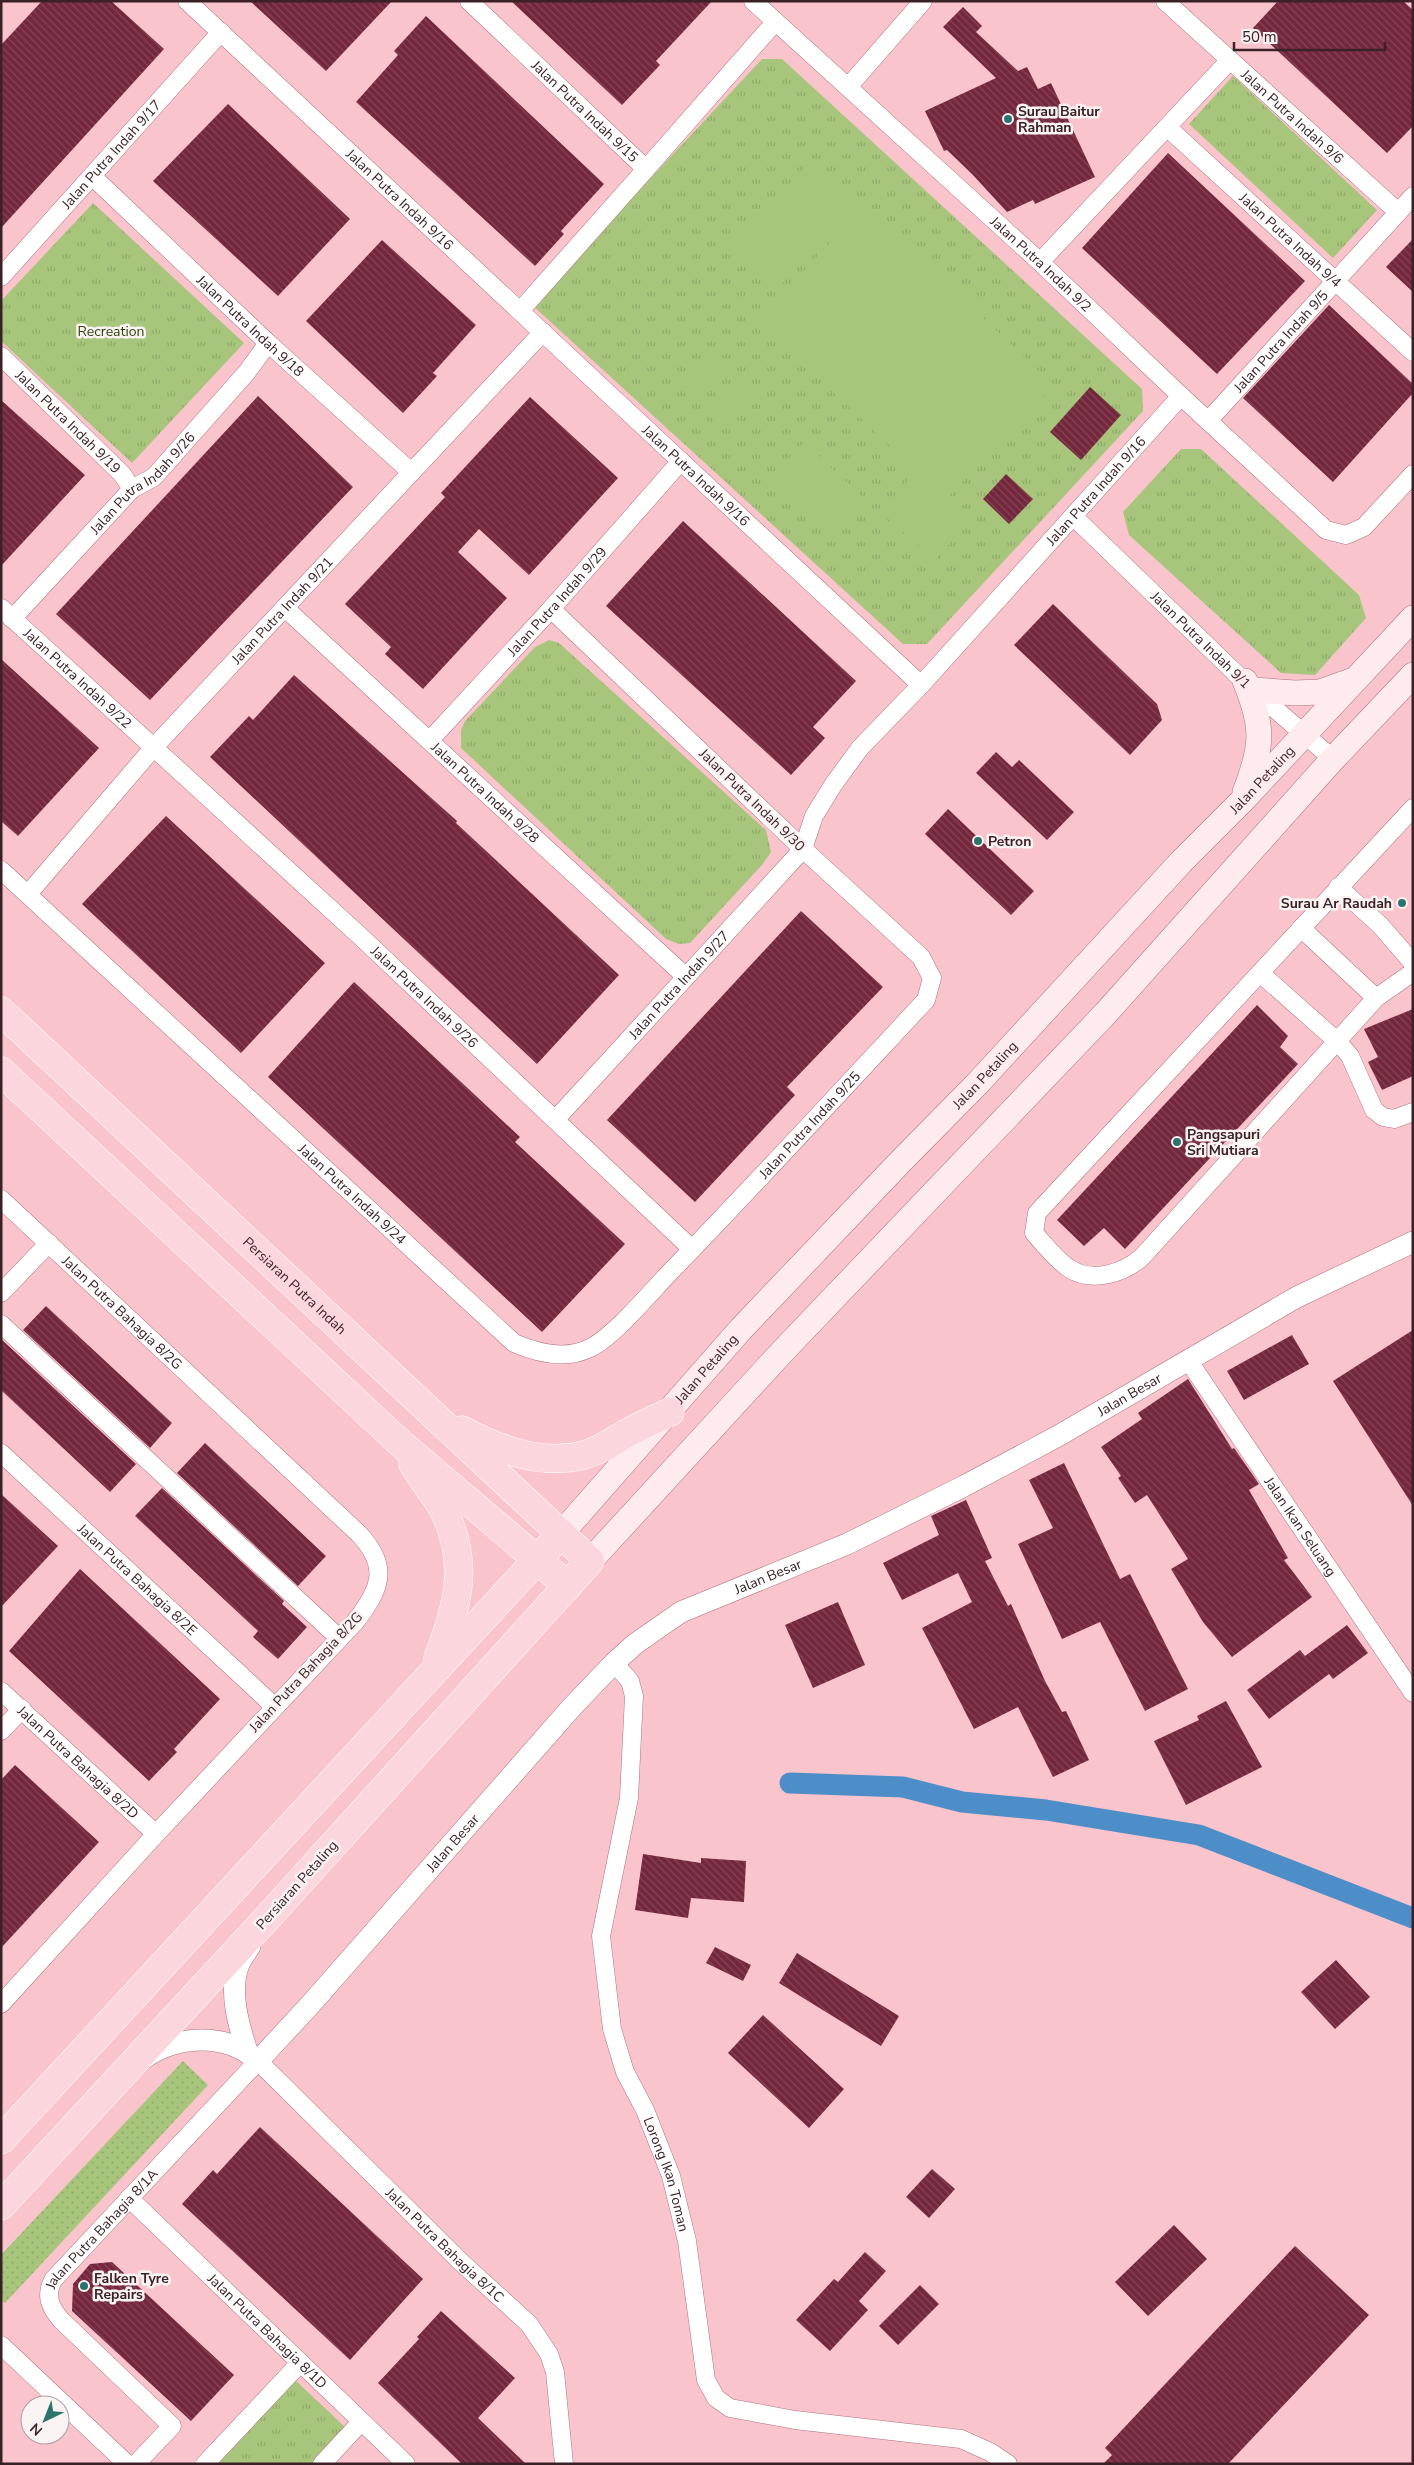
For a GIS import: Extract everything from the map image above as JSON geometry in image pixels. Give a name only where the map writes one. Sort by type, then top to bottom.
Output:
[{"type":"main road","name":"Jalan Petaling","points":[[560,1534],[670,1412],[741,1329],[903,1159],[978,1084],[1181,862],[1242,801],[1352,681],[1413,618]]},
{"type":"main road","points":[[590,1561],[782,1352],[1105,1014],[1333,759],[1413,675]]},
{"type":"main road","points":[[1242,801],[1255,767],[1260,728],[1249,686],[1294,693],[1320,692],[1352,681]]},
{"type":"main road","name":"Persiaran Putra Indah","points":[[1,1011],[590,1561]]},
{"type":"main road","points":[[1,1071],[189,1244],[398,1441],[568,1586]]},
{"type":"main road","points":[[427,1407],[463,1431],[497,1446],[518,1453],[551,1458],[584,1456],[602,1449],[670,1412]]},
{"type":"main road","points":[[398,1441],[441,1507],[452,1530],[458,1552],[456,1601],[450,1628],[433,1672]]},
{"type":"main road","points":[[1,2140],[560,1534]]},
{"type":"main road","name":"Persiaran Petaling","points":[[6,2205],[590,1561]]},
{"type":"street","name":"Jalan Putra Indah 9/16","points":[[186,1],[921,685],[1181,396]]},
{"type":"street","name":"Jalan Putra Indah 9/15","points":[[469,1],[646,169],[775,22]]},
{"type":"street","name":"Jalan Putra Indah 9/2","points":[[753,1],[1040,262],[1326,530],[1346,535],[1364,527],[1413,474]]},
{"type":"street","points":[[848,87],[923,1]]},
{"type":"street","name":"Jalan Putra Indah 9/6","points":[[1165,1],[1398,212]]},
{"type":"street","name":"Jalan Putra Indah 9/17","points":[[1,277],[221,32]]},
{"type":"street","points":[[1040,262],[1230,60]]},
{"type":"street","name":"Jalan Putra Indah 9/4","points":[[1168,128],[1413,352]]},
{"type":"street","points":[[520,311],[646,169]]},
{"type":"street","name":"Jalan Putra Indah 9/18","points":[[92,176],[268,344],[411,472]]},
{"type":"street","name":"Jalan Putra Indah 9/5","points":[[1208,421],[1337,282],[1413,196]]},
{"type":"street","name":"Jalan Putra Indah 9/21","points":[[28,894],[154,747],[286,609],[411,472],[543,332]]},
{"type":"street","name":"Jalan Putra Indah 9/26","points":[[7,614],[132,489],[154,477],[247,372],[268,344]]},
{"type":"street","name":"Jalan Putra Indah 9/19","points":[[1,356],[122,474],[132,489]]},
{"type":"street","name":"Jalan Putra Indah 9/29","points":[[430,740],[551,609],[681,461]]},
{"type":"street","name":"Jalan Putra Indah 9/1","points":[[1074,516],[1249,686],[1333,759]]},
{"type":"street","name":"Jalan Putra Indah 9/28","points":[[286,609],[685,976]]},
{"type":"street","name":"Jalan Putra Indah 9/30","points":[[551,609],[803,849],[921,957],[932,978],[926,1000]]},
{"type":"street","name":"Jalan Putra Indah 9/22","points":[[7,614],[154,747]]},
{"type":"street","points":[[803,849],[814,816],[833,784],[860,748],[921,685]]},
{"type":"street","name":"Jalan Putra Indah 9/26","points":[[154,747],[556,1119],[692,1249]]},
{"type":"street","points":[[1413,808],[1037,1213],[1034,1233],[1070,1269],[1083,1274],[1114,1274],[1130,1268],[1338,1042],[1376,998],[1413,972]]},
{"type":"street","name":"Jalan Putra Indah 9/27","points":[[556,1119],[803,849]]},
{"type":"street","name":"Jalan Putra Indah 9/24","points":[[1,870],[514,1343],[547,1354],[579,1353],[593,1347],[612,1331],[692,1249]]},
{"type":"street","points":[[1338,887],[1380,925],[1413,964]]},
{"type":"street","points":[[1301,928],[1376,998]]},
{"type":"street","points":[[1260,973],[1338,1042],[1350,1056],[1374,1110],[1383,1117],[1394,1119],[1413,1112]]},
{"type":"street","name":"Jalan Putra Indah 9/25","points":[[692,1249],[926,1000]]},
{"type":"street","name":"Jalan Putra Bahagia 8/2G","points":[[1,1199],[371,1546],[377,1558],[380,1571],[377,1587],[370,1603],[1,2004]]},
{"type":"street","name":"Jalan Besar","points":[[252,2056],[310,2005],[571,1708],[635,1644],[681,1612],[847,1544],[947,1495],[1058,1436],[1297,1297],[1413,1242]]},
{"type":"street","points":[[1,1293],[49,1243]]},
{"type":"street","points":[[1,1324],[339,1638]]},
{"type":"street","name":"Jalan Ikan Seluang","points":[[1188,1360],[1413,1693]]},
{"type":"street","name":"Jalan Putra Bahagia 8/2E","points":[[1,1453],[274,1706]]},
{"type":"street","name":"Lorong Ikan Toman","points":[[614,1663],[630,1681],[634,1696],[629,1798],[600,1936],[612,2029],[625,2072],[645,2110],[673,2185],[687,2240],[706,2380],[716,2398],[730,2408],[794,2420],[960,2439],[990,2452],[1008,2464]]},
{"type":"street","name":"Jalan Putra Bahagia 8/2D","points":[[1,1691],[156,1834]]},
{"type":"street","points":[[1,1731],[22,1709]]},
{"type":"street","points":[[252,2056],[239,2026],[235,1986],[238,1966],[269,1916]]},
{"type":"street","points":[[131,2066],[153,2052],[189,2039],[208,2040],[252,2056]]},
{"type":"street","name":"Jalan Putra Bahagia 8/1A","points":[[136,2464],[172,2426],[61,2320],[49,2301],[47,2291],[53,2280],[129,2198],[252,2056]]},
{"type":"street","name":"Jalan Putra Bahagia 8/1C","points":[[252,2056],[462,2263],[529,2324],[549,2354],[554,2372],[564,2464]]},
{"type":"street","name":"Jalan Putra Bahagia 8/1D","points":[[129,2198],[406,2464]]},
{"type":"street","points":[[1,2345],[128,2464]]},
{"type":"street","points":[[205,2464],[300,2363]]},
{"type":"street","points":[[322,2464],[361,2422]]},
{"type":"green space","points":[[762,59],[782,59],[1142,389],[1143,411],[927,644],[903,644],[532,305]]},
{"type":"green space","points":[[1233,76],[1377,210],[1333,258],[1189,124]]},
{"type":"green space","points":[[808,164],[854,208],[779,287],[733,243]]},
{"type":"green space","name":"Recreation","points":[[93,203],[244,343],[132,463],[1,341],[1,301]]},
{"type":"green space","points":[[865,206],[1054,385],[946,499],[757,320]]},
{"type":"green space","points":[[709,356],[725,371],[695,403],[679,388]]},
{"type":"green space","points":[[737,383],[754,398],[724,430],[707,414]]},
{"type":"green space","points":[[804,442],[866,500],[834,534],[772,476]]},
{"type":"green space","points":[[1181,449],[1201,449],[1359,595],[1366,618],[1315,675],[1281,673],[1129,535],[1123,512]]},
{"type":"green space","points":[[911,478],[965,526],[935,560],[880,512]]},
{"type":"green space","points":[[549,640],[559,643],[766,830],[771,852],[762,865],[690,943],[679,944],[666,939],[461,748],[461,730],[465,721],[535,647]]},
{"type":"green space","points":[[183,2061],[208,2085],[5,2303],[1,2300],[1,2255]]},
{"type":"green space","points":[[294,2379],[346,2428],[313,2464],[216,2464]]},
{"type":"building","points":[[42,1],[111,1],[164,49],[1,228],[1,45]]},
{"type":"building","points":[[250,1],[392,1],[326,71]]},
{"type":"building","points":[[511,1],[712,1],[656,61],[660,65],[622,105]]},
{"type":"building","points":[[1278,1],[1403,1],[1413,10],[1413,126],[1387,153],[1253,28]]},
{"type":"building","points":[[963,7],[982,26],[976,32],[1018,71],[1027,67],[1038,89],[1051,83],[1095,177],[1035,204],[1033,200],[1007,212],[972,174],[947,150],[944,151],[925,111],[996,78],[943,27]]},
{"type":"building","points":[[426,16],[604,184],[561,231],[564,234],[535,266],[356,102],[398,55],[394,51]]},
{"type":"building","points":[[228,104],[350,219],[278,296],[153,181]]},
{"type":"building","points":[[1168,153],[1305,281],[1217,374],[1082,248]]},
{"type":"building","points":[[1413,239],[1413,292],[1386,267]]},
{"type":"building","points":[[382,240],[476,325],[433,373],[437,376],[403,413],[306,321]]},
{"type":"building","points":[[1329,305],[1413,384],[1413,393],[1333,482],[1243,398]]},
{"type":"building","points":[[1090,387],[1121,415],[1081,460],[1050,432]]},
{"type":"building","points":[[258,396],[353,487],[150,700],[56,614]]},
{"type":"building","points":[[530,397],[618,478],[529,575],[479,529],[458,552],[507,598],[423,689],[385,654],[391,647],[345,604],[445,497],[441,493]]},
{"type":"building","points":[[1,400],[85,475],[1,566]]},
{"type":"building","points":[[1006,474],[1033,499],[1009,524],[983,499]]},
{"type":"building","points":[[683,521],[856,681],[813,727],[825,738],[791,775],[606,606]]},
{"type":"building","points":[[1053,604],[1157,704],[1162,720],[1130,755],[1014,645]]},
{"type":"building","points":[[1,659],[99,748],[18,836],[1,821]]},
{"type":"building","points":[[294,675],[457,821],[456,823],[619,975],[537,1064],[210,757],[249,716],[253,720]]},
{"type":"building","points":[[996,752],[1012,767],[1019,760],[1074,812],[1047,840],[976,773]]},
{"type":"building","points":[[948,809],[1034,891],[1011,915],[925,834]]},
{"type":"building","points":[[166,816],[325,963],[241,1053],[82,904]]},
{"type":"building","points":[[801,911],[883,987],[787,1087],[795,1095],[695,1202],[607,1120]]},
{"type":"building","points":[[354,982],[520,1137],[515,1142],[625,1244],[542,1332],[268,1077]]},
{"type":"building","name":"Pangsapuri Sri Mutiara","points":[[1257,1005],[1288,1036],[1280,1047],[1298,1064],[1125,1249],[1104,1228],[1084,1246],[1057,1220]]},
{"type":"building","points":[[1413,1009],[1413,1076],[1382,1090],[1368,1062],[1378,1057],[1364,1029]]},
{"type":"building","points":[[46,1306],[172,1423],[150,1448],[23,1330]]},
{"type":"building","points":[[1413,1330],[1413,1506],[1333,1381]]},
{"type":"building","points":[[1292,1335],[1309,1364],[1244,1400],[1227,1371]]},
{"type":"building","points":[[1,1339],[136,1464],[110,1492],[1,1390]]},
{"type":"building","points":[[1188,1379],[1232,1449],[1234,1448],[1259,1484],[1249,1490],[1288,1558],[1284,1560],[1312,1597],[1232,1657],[1203,1622],[1171,1569],[1188,1559],[1147,1495],[1135,1503],[1118,1478],[1121,1476],[1101,1447],[1142,1419],[1138,1413]]},
{"type":"building","points":[[205,1443],[326,1556],[298,1586],[177,1473]]},
{"type":"building","points":[[1064,1463],[1120,1579],[1130,1574],[1188,1689],[1145,1711],[1100,1622],[1062,1639],[1018,1544],[1053,1528],[1029,1480]]},
{"type":"building","points":[[162,1488],[284,1601],[282,1604],[307,1627],[278,1659],[253,1637],[258,1631],[135,1516]]},
{"type":"building","points":[[1,1494],[58,1546],[1,1607]]},
{"type":"building","points":[[966,1500],[992,1558],[985,1561],[1008,1606],[1011,1604],[1045,1681],[1062,1712],[1066,1711],[1089,1760],[1053,1777],[1018,1707],[974,1729],[922,1628],[972,1602],[958,1573],[902,1600],[883,1563],[939,1535],[931,1516]]},
{"type":"building","points":[[80,1569],[220,1699],[174,1749],[177,1752],[149,1781],[9,1651]]},
{"type":"building","points":[[838,1602],[865,1665],[813,1688],[785,1625]]},
{"type":"building","points":[[1347,1625],[1368,1653],[1333,1679],[1329,1674],[1269,1719],[1247,1690],[1300,1650],[1305,1656]]},
{"type":"building","points":[[1226,1701],[1262,1767],[1186,1805],[1154,1741],[1199,1720],[1197,1716]]},
{"type":"building","points":[[15,1765],[99,1842],[1,1948],[1,1780]]},
{"type":"building","points":[[643,1854],[701,1863],[701,1858],[746,1861],[744,1902],[691,1898],[688,1918],[635,1910]]},
{"type":"building","points":[[715,1947],[751,1965],[743,1981],[706,1963]]},
{"type":"building","points":[[797,1953],[899,2016],[881,2046],[779,1983]]},
{"type":"building","points":[[1336,1960],[1370,1997],[1335,2029],[1301,1992]]},
{"type":"building","points":[[763,2015],[844,2089],[809,2128],[728,2053]]},
{"type":"building","points":[[260,2127],[423,2279],[350,2360],[182,2204],[213,2170],[217,2174]]},
{"type":"building","points":[[932,2169],[955,2189],[929,2218],[906,2197]]},
{"type":"building","points":[[1174,2225],[1207,2259],[1148,2316],[1115,2282]]},
{"type":"building","points":[[1295,2246],[1369,2315],[1228,2464],[1103,2464],[1112,2455],[1105,2448]]},
{"type":"building","points":[[865,2252],[886,2271],[859,2301],[868,2310],[830,2351],[796,2320],[834,2279],[838,2282]]},
{"type":"building","points":[[112,2262],[234,2375],[191,2421],[72,2311],[73,2284],[90,2264]]},
{"type":"building","points":[[920,2285],[939,2304],[898,2345],[879,2326]]},
{"type":"building","points":[[441,2311],[515,2378],[478,2418],[526,2464],[462,2464],[378,2383],[419,2339],[417,2337]]},
{"type":"waterway","points":[[790,1783],[903,1787],[962,1802],[1046,1810],[1199,1835],[1413,1918]]},
{"type":"place","name":"Surau Baitur Rahman","points":[[1008,119]]},
{"type":"place","name":"Petron","points":[[978,841]]},
{"type":"place","name":"Surau Ar Raudah","points":[[1402,903]]},
{"type":"place","name":"Pangsapuri Sri Mutiara","points":[[1177,1142]]},
{"type":"place","name":"Falken Tyre Repairs","points":[[84,2286]]}]
